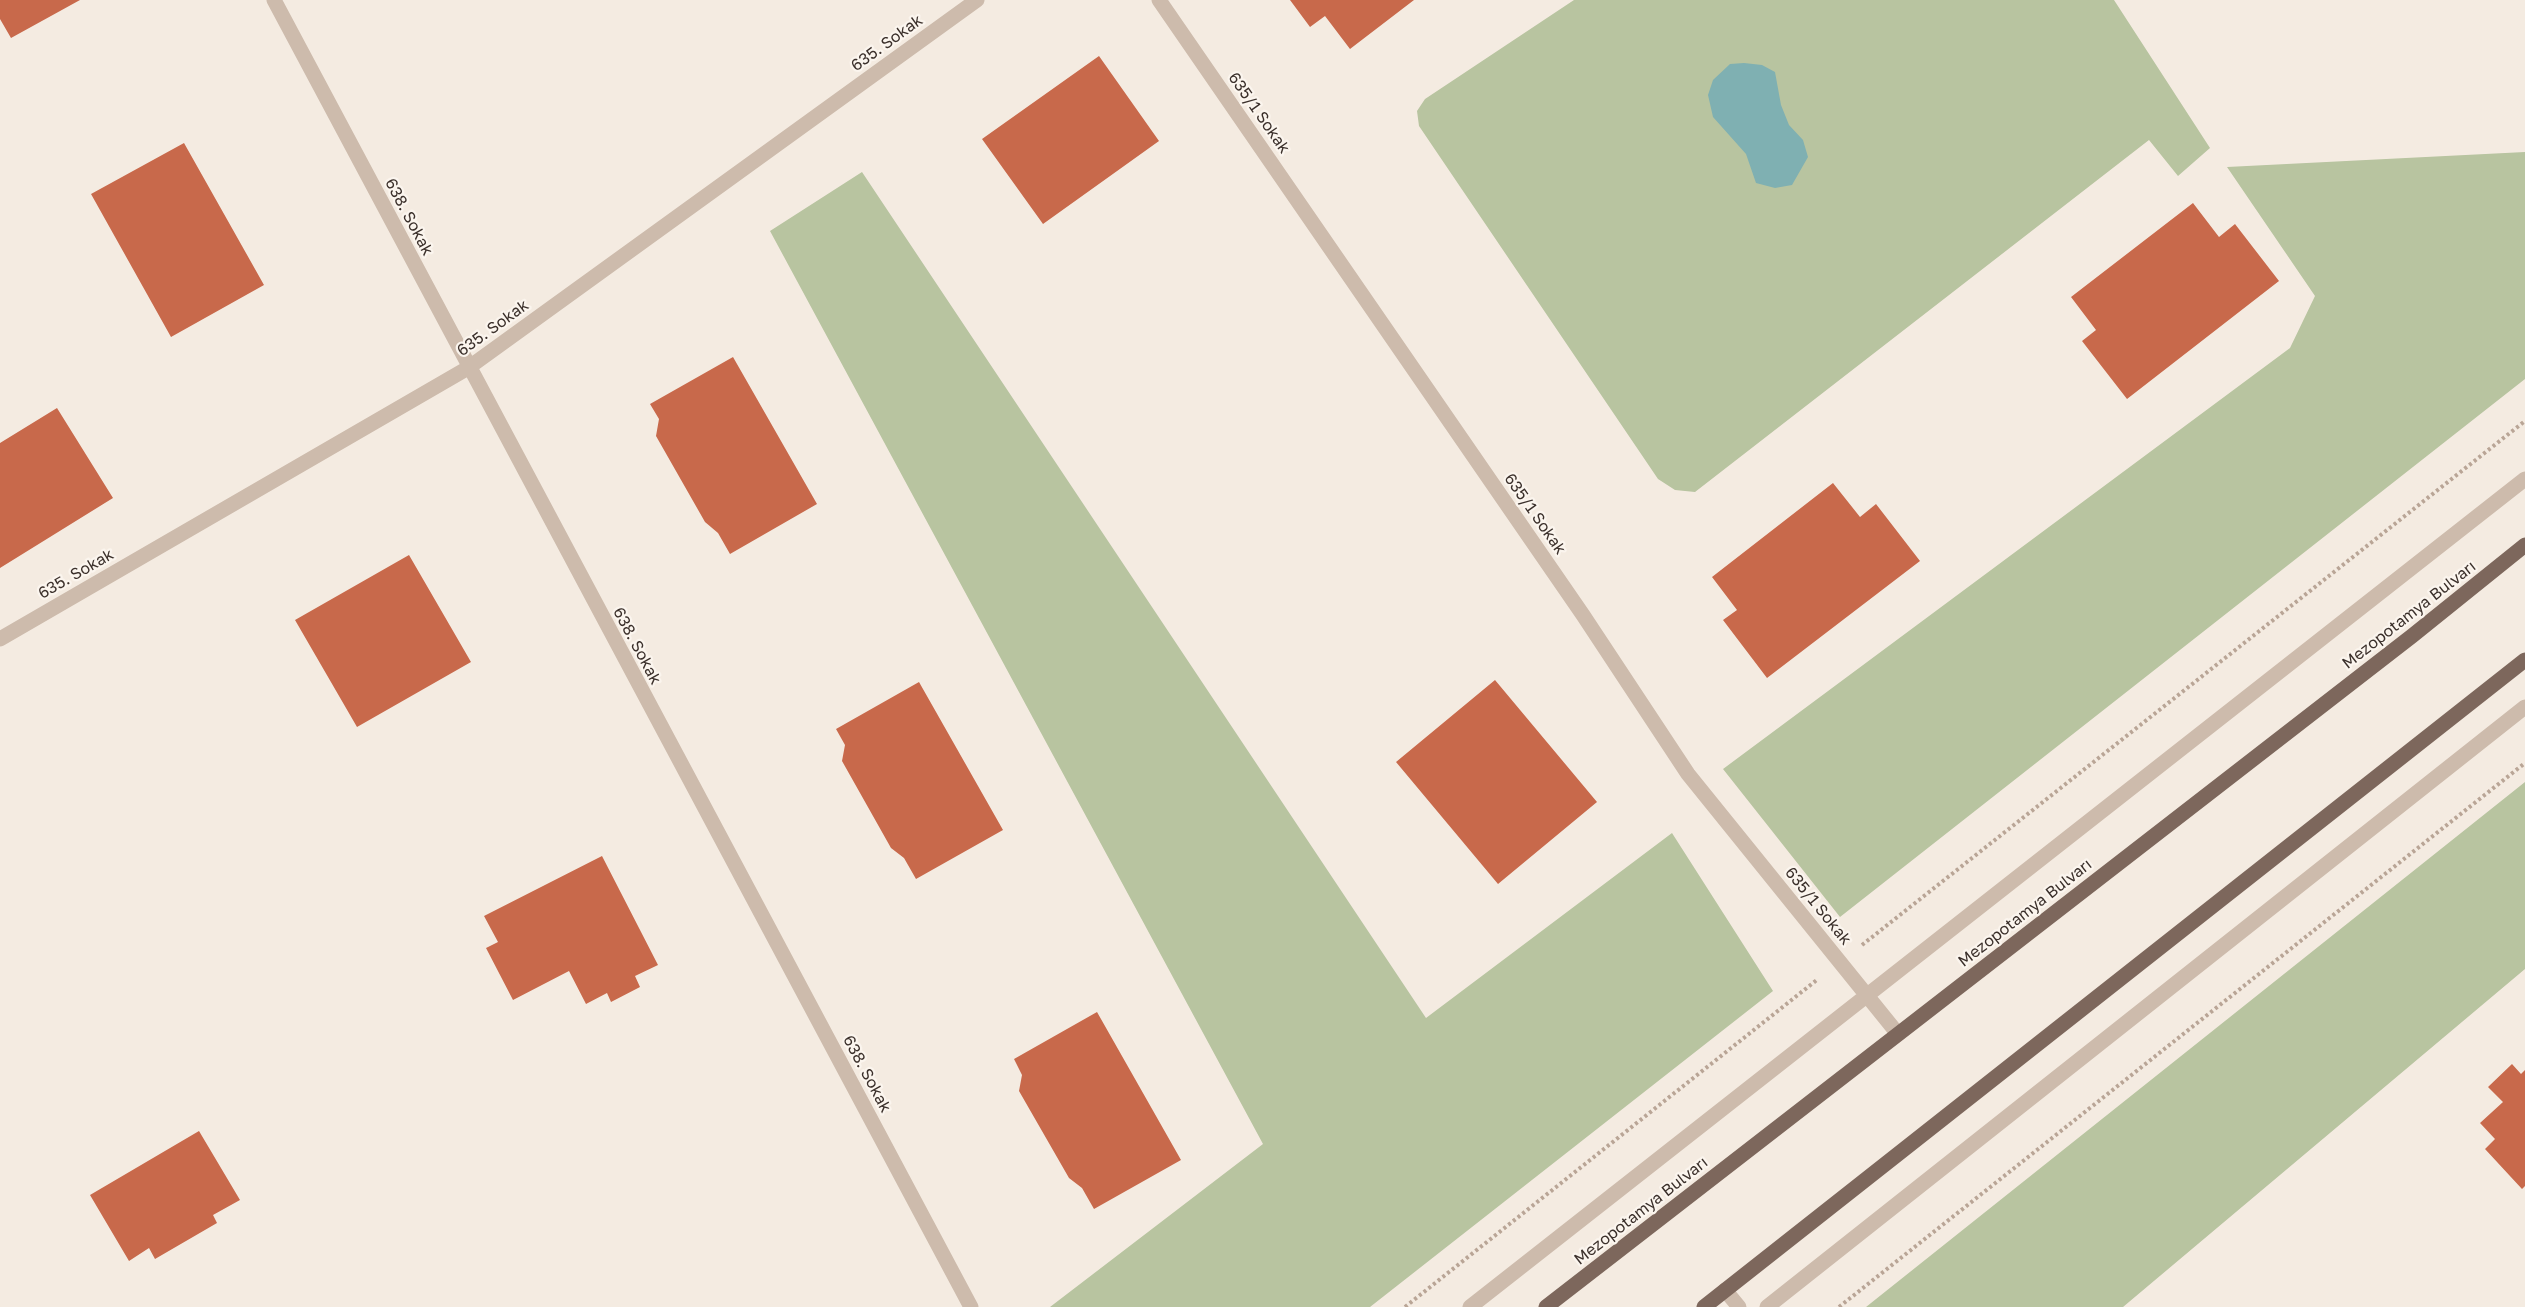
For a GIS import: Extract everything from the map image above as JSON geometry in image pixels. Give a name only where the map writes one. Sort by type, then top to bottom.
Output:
[{"type":"main road","name":"Mezopotamya Bulvarı","points":[[1546,1307],[2412,636],[2525,545]]},
{"type":"main road","points":[[1704,1307],[2525,660]]},
{"type":"street","name":"638. Sokak","points":[[274,0],[468,368],[971,1307]]},
{"type":"street","name":"635. Sokak","points":[[0,639],[468,368],[977,0]]},
{"type":"street","name":"635/1 Sokak","points":[[1159,0],[1576,605],[1688,774],[1898,1034]]},
{"type":"street","points":[[1470,1307],[1868,997],[2525,479]]},
{"type":"street","points":[[1767,1307],[2525,707]]},
{"type":"street","points":[[1725,1290],[1739,1307]]},
{"type":"path","points":[[1405,1307],[2525,422]]},
{"type":"path","points":[[1839,1307],[2525,764]]},
{"type":"green space","points":[[1574,0],[2114,0],[2210,148],[2178,176],[2149,140],[1695,492],[1675,490],[1658,479],[1419,126],[1417,111],[1425,99]]},
{"type":"green space","points":[[2525,152],[2525,379],[1840,917],[1723,769],[2290,348],[2315,296],[2227,167]]},
{"type":"green space","points":[[862,172],[1426,1018],[1672,833],[1773,991],[1370,1307],[1050,1307],[1263,1144],[770,231]]},
{"type":"green space","points":[[2525,782],[2525,969],[2123,1307],[1866,1307]]},
{"type":"water","points":[[1730,64],[1762,65],[1775,72],[1781,105],[1789,125],[1803,140],[1808,157],[1792,185],[1775,188],[1756,183],[1746,154],[1713,117],[1708,95],[1713,80]]},
{"type":"building","points":[[0,0],[80,0],[11,38],[0,19]]},
{"type":"building","points":[[1290,0],[1414,0],[1350,49],[1325,16],[1310,27]]},
{"type":"building","points":[[1099,56],[1159,141],[1043,224],[982,139]]},
{"type":"building","points":[[184,143],[264,285],[171,337],[91,194]]},
{"type":"building","points":[[2193,203],[2219,237],[2235,224],[2279,281],[2127,399],[2082,341],[2096,330],[2071,297]]},
{"type":"building","points":[[733,357],[817,504],[730,554],[718,533],[705,522],[656,436],[659,419],[650,404]]},
{"type":"building","points":[[57,408],[113,498],[0,568],[0,443]]},
{"type":"building","points":[[1833,483],[1860,517],[1876,504],[1920,561],[1767,678],[1723,620],[1737,610],[1712,577]]},
{"type":"building","points":[[409,555],[471,662],[357,727],[295,620]]},
{"type":"building","points":[[1495,680],[1597,802],[1498,884],[1396,762]]},
{"type":"building","points":[[919,682],[1003,830],[916,879],[904,858],[891,848],[842,761],[845,745],[836,729]]},
{"type":"building","points":[[602,856],[658,965],[635,976],[640,987],[611,1002],[607,993],[586,1004],[569,971],[513,1000],[486,948],[498,942],[484,916]]},
{"type":"building","points":[[1097,1012],[1181,1160],[1094,1209],[1082,1188],[1069,1178],[1019,1091],[1022,1075],[1014,1059]]},
{"type":"building","points":[[2512,1064],[2521,1074],[2525,1070],[2525,1186],[2522,1189],[2485,1149],[2495,1139],[2480,1123],[2503,1102],[2488,1087]]},
{"type":"building","points":[[199,1131],[240,1200],[213,1215],[217,1223],[155,1259],[149,1248],[129,1261],[90,1195]]}]
